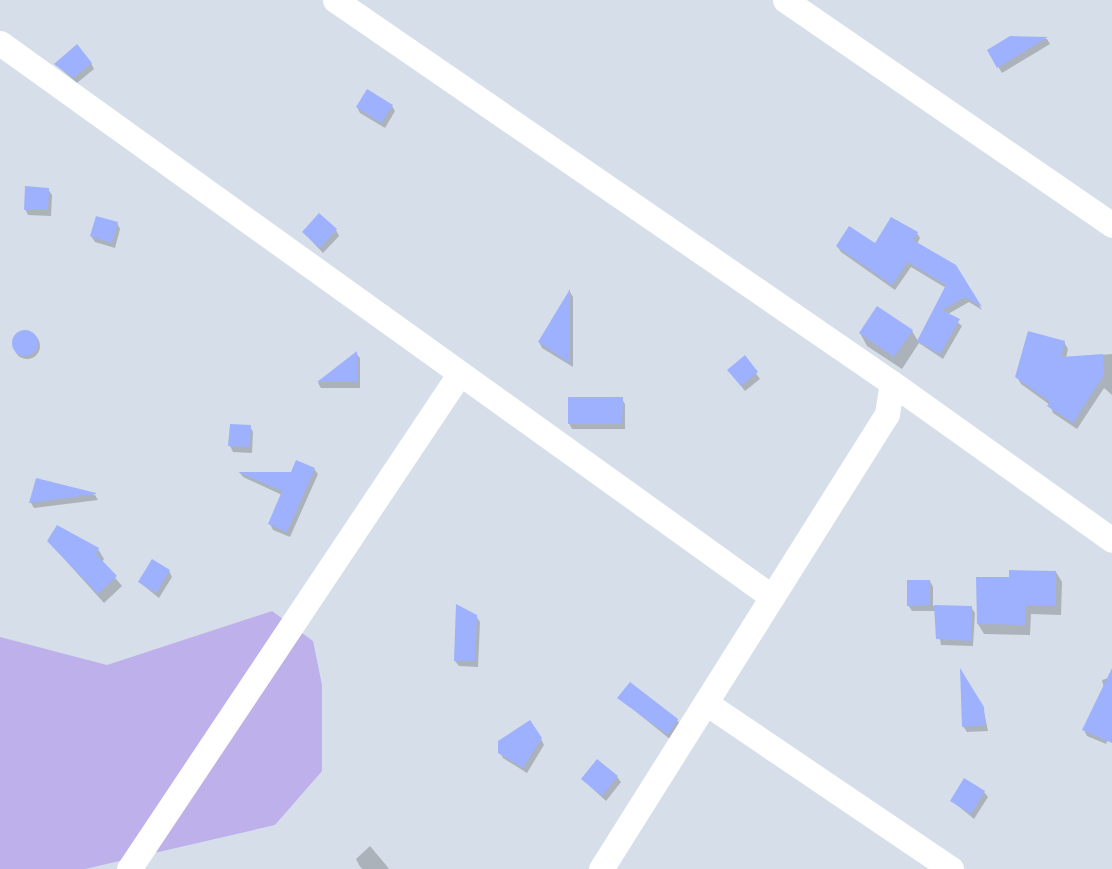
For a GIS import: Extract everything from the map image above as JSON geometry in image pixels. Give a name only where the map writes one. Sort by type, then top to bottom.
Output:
[{"type":"street","points":[[335,0],[892,383],[1112,540]]},
{"type":"street","points":[[785,0],[1112,225]]},
{"type":"street","points":[[816,0],[829,29]]},
{"type":"street","points":[[0,43],[772,597]]},
{"type":"street","points":[[129,869],[460,373]]},
{"type":"street","points":[[601,869],[887,414],[892,383]]},
{"type":"street","points":[[706,703],[951,869]]},
{"type":"shaded area","points":[[272,611],[313,641],[322,685],[322,771],[275,825],[85,869],[0,869],[0,637],[107,665]]},
{"type":"building","points":[[1010,36],[1048,37],[997,68],[987,50]]},
{"type":"building","points":[[77,44],[92,63],[73,78],[54,64]]},
{"type":"building","points":[[367,89],[393,105],[381,123],[356,107]]},
{"type":"building","points":[[25,186],[49,188],[48,210],[24,210]]},
{"type":"building","points":[[319,213],[337,229],[320,248],[302,232]]},
{"type":"building","points":[[96,216],[118,222],[112,243],[90,236]]},
{"type":"building","points":[[891,217],[918,232],[913,240],[956,265],[982,307],[965,297],[942,310],[960,319],[940,354],[917,341],[946,285],[908,262],[892,285],[836,246],[849,226],[875,243]]},
{"type":"building","points":[[570,289],[570,363],[538,342]]},
{"type":"building","points":[[877,306],[913,330],[894,357],[859,333]]},
{"type":"building","points":[[25,330],[34,334],[38,343],[34,352],[25,356],[16,352],[12,343],[16,334]]},
{"type":"building","points":[[1028,331],[1065,341],[1061,357],[1103,354],[1104,375],[1073,423],[1047,406],[1050,402],[1015,377]]},
{"type":"building","points":[[357,351],[357,382],[317,382]]},
{"type":"building","points":[[745,355],[758,372],[741,386],[727,370]]},
{"type":"building","points":[[568,397],[623,397],[622,424],[568,424]]},
{"type":"building","points":[[230,424],[251,425],[250,447],[228,446]]},
{"type":"building","points":[[296,460],[315,468],[287,532],[268,524],[282,491],[238,472],[291,472]]},
{"type":"building","points":[[36,478],[96,493],[96,494],[29,503]]},
{"type":"building","points":[[57,525],[99,548],[96,554],[117,576],[98,594],[47,541]]},
{"type":"building","points":[[152,559],[170,570],[156,593],[138,582]]},
{"type":"building","points":[[1009,570],[1056,571],[1056,605],[1026,605],[1025,625],[977,624],[976,577],[1009,577]]},
{"type":"building","points":[[907,580],[930,580],[930,605],[907,606]]},
{"type":"building","points":[[456,604],[477,615],[475,661],[454,661]]},
{"type":"building","points":[[934,605],[972,606],[971,641],[936,639]]},
{"type":"building","points":[[960,668],[984,707],[985,725],[962,727]]},
{"type":"building","points":[[1112,668],[1112,743],[1082,730]]},
{"type":"building","points":[[630,682],[678,719],[668,735],[617,698]]},
{"type":"building","points":[[530,720],[542,738],[523,768],[498,753],[498,741]]},
{"type":"building","points":[[597,759],[618,776],[602,796],[581,779]]},
{"type":"building","points":[[964,778],[985,791],[971,814],[950,801]]}]
